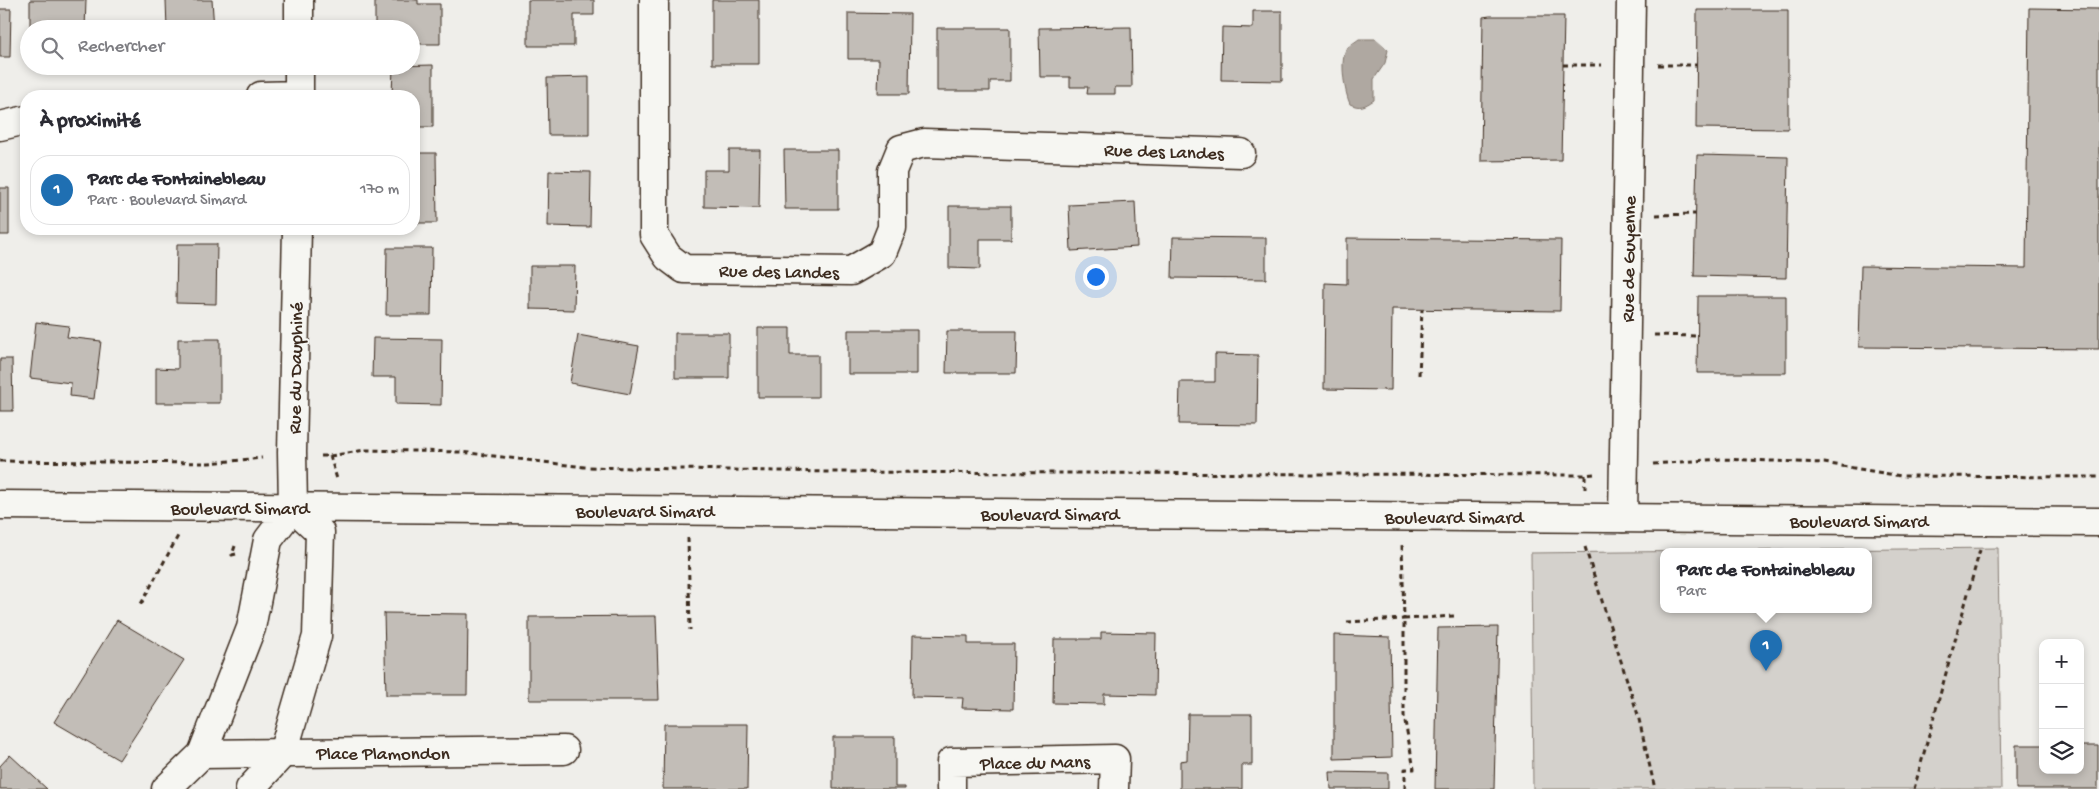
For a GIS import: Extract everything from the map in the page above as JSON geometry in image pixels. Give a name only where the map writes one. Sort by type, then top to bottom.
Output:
[{"type":"street","points":[[299,0],[299,20]]},
{"type":"street","name":"Rue des Landes","points":[[654,0],[654,234],[668,257],[684,269],[852,271],[882,254],[892,228],[892,171],[901,149],[924,143],[1240,153]]},
{"type":"street","name":"Rue de Guyenne","points":[[1623,518],[1631,0]]},
{"type":"street","points":[[299,75],[299,90]]},
{"type":"street","points":[[0,126],[20,121]]},
{"type":"street","name":"Rue du Dauphiné","points":[[293,507],[292,452],[297,235]]},
{"type":"street","name":"Boulevard Simard","points":[[0,505],[2099,522]]},
{"type":"street","points":[[166,789],[202,754],[252,628],[268,540],[293,507],[320,532],[317,636],[283,753],[250,789]]},
{"type":"street","name":"Place Plamondon","points":[[202,754],[564,750]]},
{"type":"street","name":"Place du Mans","points":[[951,789],[951,762],[1115,759],[1114,789]]},
{"type":"path","points":[[1563,64],[1697,65]]},
{"type":"path","points":[[1628,216],[1695,214]]},
{"type":"path","points":[[1419,375],[1422,310]]},
{"type":"path","points":[[1626,334],[1698,336]]},
{"type":"path","points":[[330,456],[365,450],[461,452],[584,467],[817,472],[1585,475]]},
{"type":"path","points":[[0,462],[209,463],[265,458]]},
{"type":"path","points":[[1657,463],[1721,459],[1824,463],[1901,476],[2099,477]]},
{"type":"path","points":[[141,604],[194,507]]},
{"type":"path","points":[[687,510],[690,630]]},
{"type":"path","points":[[1402,516],[1404,716],[1414,769],[1405,769],[1405,789]]},
{"type":"path","points":[[1914,789],[1988,521]]},
{"type":"path","points":[[1584,547],[1638,715],[1655,789]]},
{"type":"path","points":[[1347,622],[1455,616]]},
{"type":"shaded area","points":[[1359,39],[1376,39],[1388,50],[1385,63],[1374,79],[1374,100],[1360,107],[1350,104],[1343,71],[1347,48]]},
{"type":"shaded area","points":[[1998,548],[2001,789],[1533,789],[1531,553],[1660,552],[1660,613],[1872,613],[1872,549]]},
{"type":"building","points":[[30,0],[86,0],[85,20],[30,20]]},
{"type":"building","points":[[166,0],[212,0],[213,20],[167,20]]},
{"type":"building","points":[[375,0],[418,0],[418,4],[440,4],[440,44],[420,44],[420,20],[375,20]]},
{"type":"building","points":[[528,0],[594,0],[594,15],[574,15],[574,46],[528,46]]},
{"type":"building","points":[[712,0],[759,0],[759,64],[712,64]]},
{"type":"building","points":[[2029,8],[2099,9],[2099,349],[1859,347],[1861,266],[2026,268]]},
{"type":"building","points":[[0,9],[11,9],[10,57],[0,57]]},
{"type":"building","points":[[1697,10],[1788,10],[1788,129],[1696,128]]},
{"type":"building","points":[[1253,11],[1282,11],[1282,81],[1221,80],[1222,27],[1253,28]]},
{"type":"building","points":[[848,13],[910,14],[909,94],[878,94],[879,59],[848,59]]},
{"type":"building","points":[[1564,16],[1561,160],[1481,161],[1483,17]]},
{"type":"building","points":[[1131,27],[1132,87],[1115,87],[1115,94],[1087,94],[1088,87],[1070,87],[1070,77],[1040,77],[1039,28]]},
{"type":"building","points":[[937,28],[1010,28],[1010,81],[990,81],[990,91],[937,91]]},
{"type":"building","points":[[420,65],[433,65],[433,127],[420,127],[420,90],[392,90],[393,75],[420,75]]},
{"type":"building","points":[[589,77],[589,135],[548,135],[547,78]]},
{"type":"building","points":[[729,150],[760,150],[759,208],[704,207],[704,170],[729,170]]},
{"type":"building","points":[[784,150],[838,150],[838,209],[785,209]]},
{"type":"building","points":[[420,153],[436,153],[437,223],[420,223]]},
{"type":"building","points":[[1697,155],[1788,157],[1786,278],[1694,276]]},
{"type":"building","points":[[549,171],[591,172],[590,227],[548,226]]},
{"type":"building","points":[[0,188],[9,188],[9,235],[0,235]]},
{"type":"building","points":[[1135,202],[1137,247],[1071,251],[1069,205]]},
{"type":"building","points":[[949,206],[1011,206],[1011,239],[980,239],[980,269],[949,268]]},
{"type":"building","points":[[1173,237],[1266,238],[1266,279],[1172,278]]},
{"type":"building","points":[[1347,238],[1561,240],[1560,311],[1392,309],[1391,390],[1324,389],[1325,283],[1347,284]]},
{"type":"building","points":[[177,244],[217,244],[216,304],[176,303]]},
{"type":"building","points":[[387,248],[432,248],[431,315],[386,315]]},
{"type":"building","points":[[530,266],[575,266],[574,310],[530,309]]},
{"type":"building","points":[[1698,296],[1786,296],[1786,373],[1697,373]]},
{"type":"building","points":[[36,322],[69,326],[67,337],[101,341],[94,399],[70,396],[71,383],[30,378]]},
{"type":"building","points":[[758,328],[790,328],[790,355],[818,355],[818,397],[758,397]]},
{"type":"building","points":[[848,330],[917,330],[917,374],[848,374]]},
{"type":"building","points":[[947,331],[1017,331],[1016,373],[946,373]]},
{"type":"building","points":[[675,333],[729,333],[729,378],[675,378]]},
{"type":"building","points":[[578,335],[639,346],[630,394],[570,383]]},
{"type":"building","points":[[373,338],[442,339],[441,405],[396,404],[396,377],[372,377]]},
{"type":"building","points":[[178,339],[220,339],[220,403],[156,403],[156,368],[178,369]]},
{"type":"building","points":[[1215,354],[1258,355],[1257,425],[1179,424],[1180,382],[1215,382]]},
{"type":"building","points":[[0,359],[12,359],[13,411],[0,411]]},
{"type":"building","points":[[384,613],[468,614],[467,695],[386,695]]},
{"type":"building","points":[[656,616],[659,700],[529,700],[529,617]]},
{"type":"building","points":[[117,620],[184,660],[119,760],[54,722]]},
{"type":"building","points":[[1498,627],[1494,789],[1435,789],[1438,628]]},
{"type":"building","points":[[1101,632],[1156,633],[1155,695],[1104,694],[1104,704],[1053,703],[1054,639],[1101,639]]},
{"type":"building","points":[[913,635],[968,636],[968,644],[1014,644],[1013,709],[962,708],[963,698],[912,697]]},
{"type":"building","points":[[1334,635],[1390,637],[1392,757],[1334,759]]},
{"type":"building","points":[[1188,714],[1252,714],[1252,765],[1242,765],[1242,789],[1180,789],[1180,761],[1187,760]]},
{"type":"building","points":[[664,724],[748,724],[747,789],[663,789]]},
{"type":"building","points":[[833,737],[895,737],[895,787],[905,787],[905,789],[833,789]]},
{"type":"building","points":[[2016,745],[2039,745],[2039,774],[2084,774],[2084,746],[2098,746],[2098,789],[2016,789]]},
{"type":"building","points":[[10,755],[47,789],[0,789],[0,766]]},
{"type":"building","points":[[1330,772],[1388,773],[1388,789],[1331,789]]},
{"type":"place","name":"Parc de Fontainebleau","points":[[1766,671]]}]
